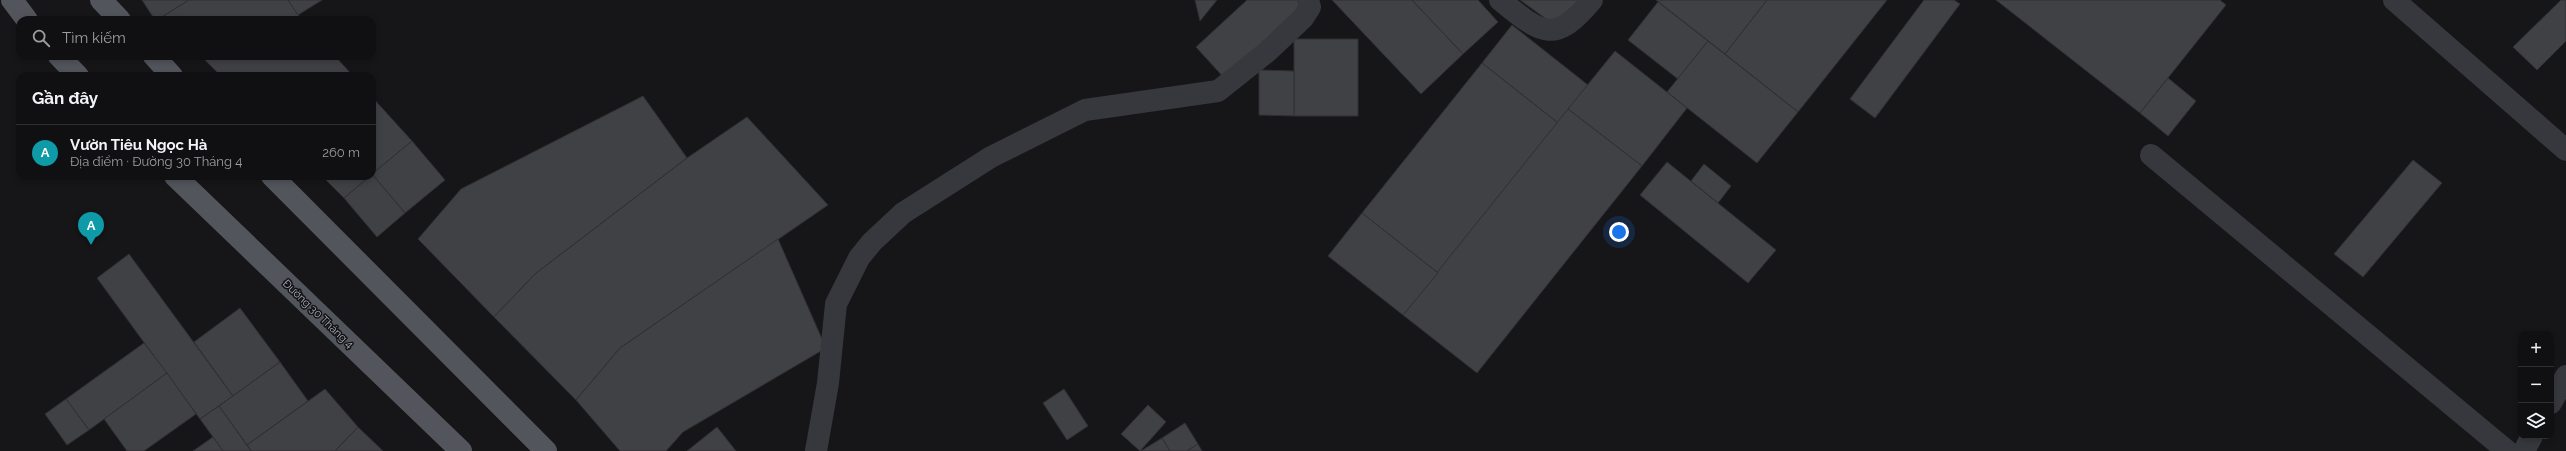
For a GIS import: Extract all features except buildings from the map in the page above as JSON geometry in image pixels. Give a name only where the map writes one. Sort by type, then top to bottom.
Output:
[{"type":"main road","points":[[12,0],[24,16]]},
{"type":"main road","points":[[101,0],[116,16]]},
{"type":"main road","points":[[64,60],[74,72]]},
{"type":"main road","points":[[158,60],[168,72]]},
{"type":"main road","name":"Đường 30 Tháng 4","points":[[179,180],[461,451]]},
{"type":"main road","points":[[276,180],[546,451]]},
{"type":"street","points":[[816,451],[828,383],[836,304],[859,258],[872,242],[903,213],[991,157],[1085,110],[1218,91],[1267,52],[1303,18],[1310,7],[1308,0]]},
{"type":"street","points":[[1500,0],[1534,27],[1548,30],[1559,30],[1576,20],[1592,0]]},
{"type":"street","points":[[2394,0],[2566,150]]},
{"type":"street","points":[[2151,155],[2507,451]]},
{"type":"street","points":[[2554,398],[2566,376]]},
{"type":"street","points":[[2524,451],[2530,439]]},
{"type":"place","name":"Vườn Tiêu Ngọc Hà","points":[[91,245]]}]
